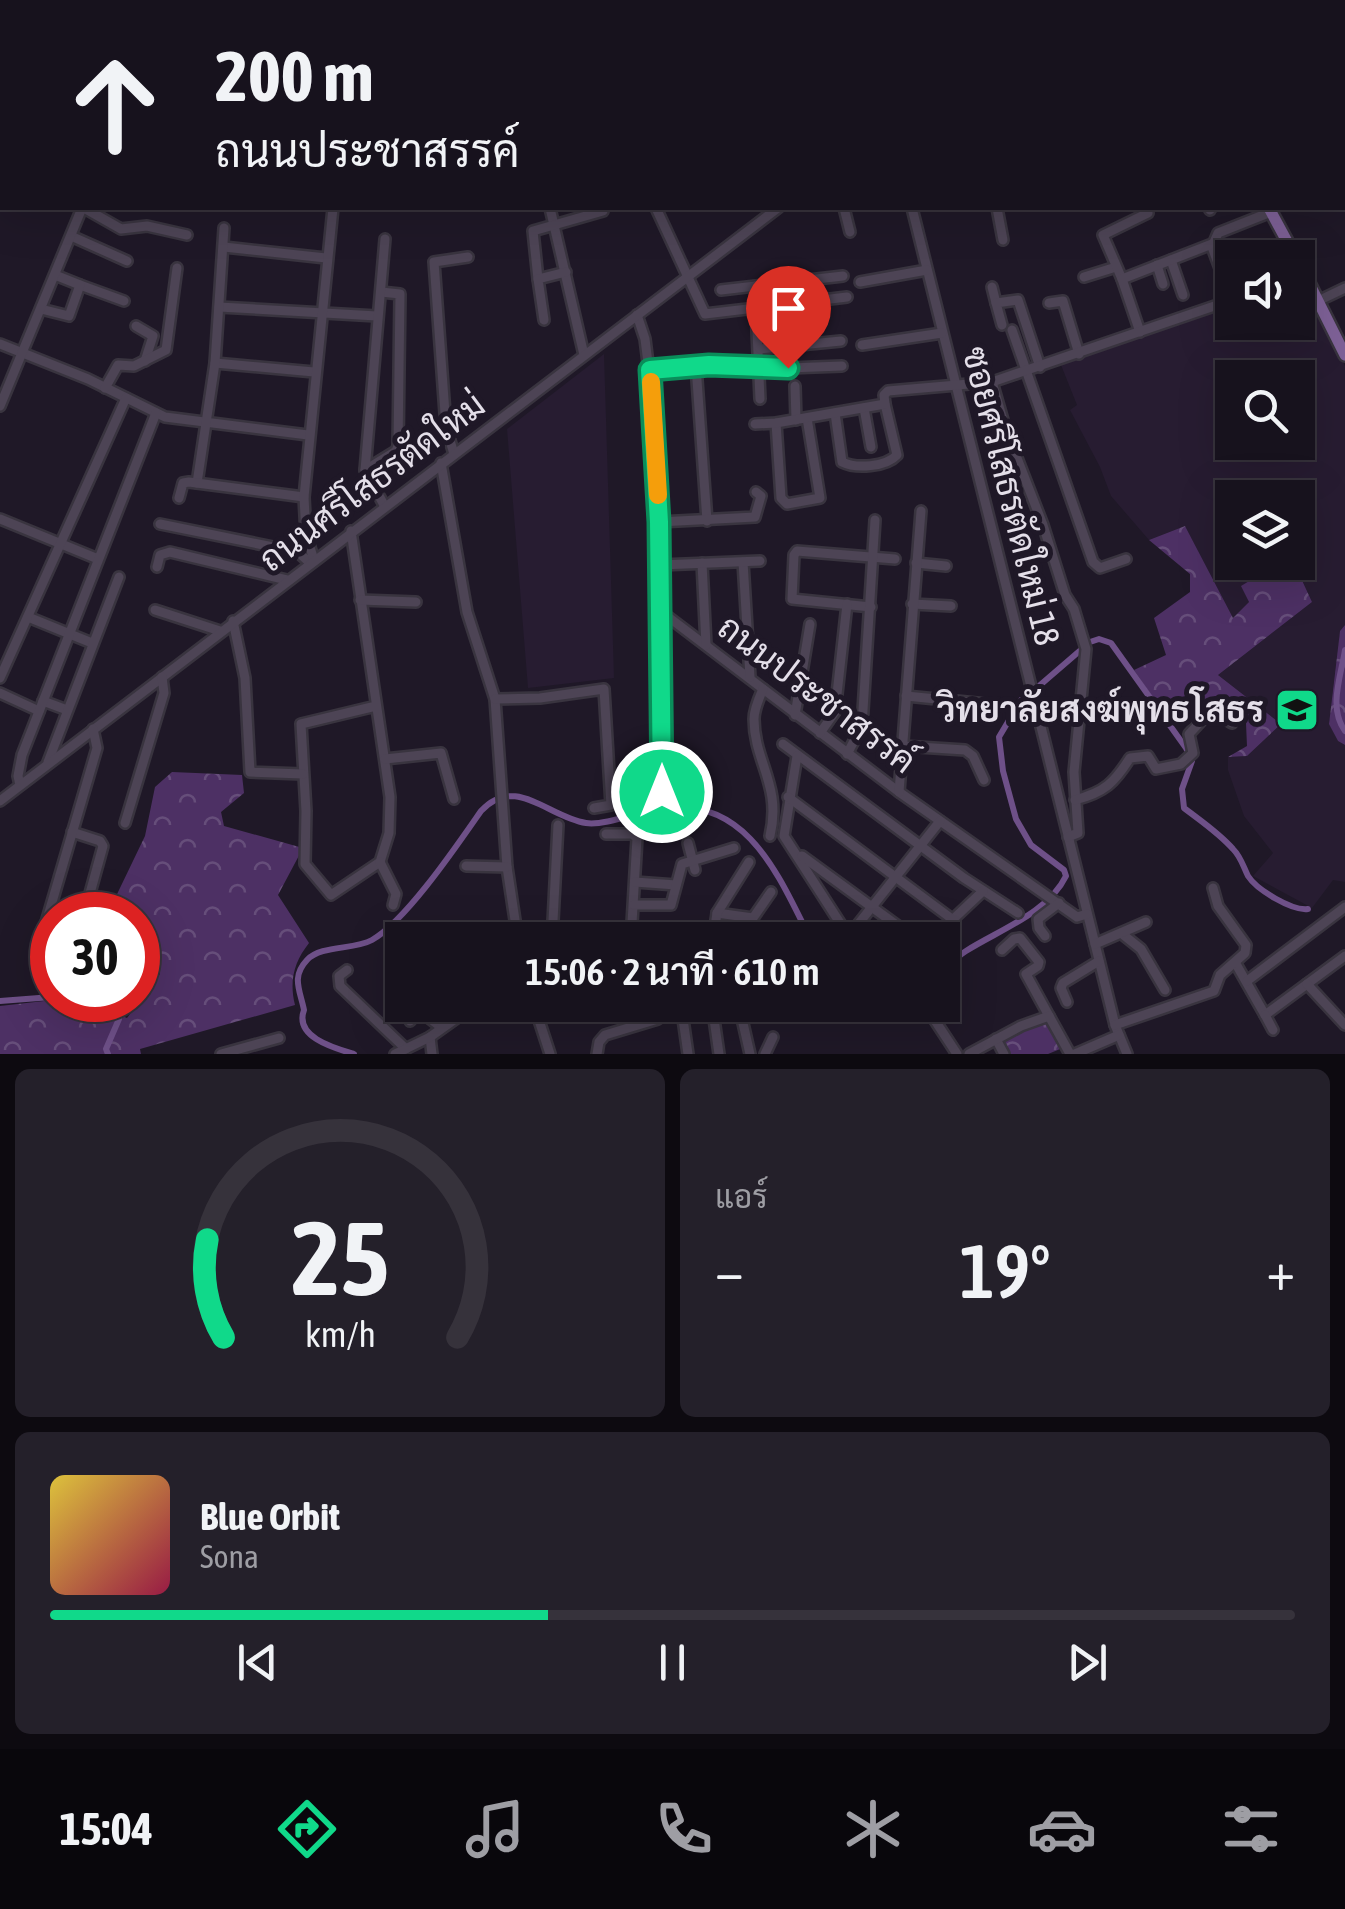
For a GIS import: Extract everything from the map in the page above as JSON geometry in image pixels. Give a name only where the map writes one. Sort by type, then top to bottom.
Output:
[{"type":"main road","points":[[1270,210],[1287,240]]},
{"type":"main road","points":[[1315,294],[1345,354]]},
{"type":"street","points":[[0,406],[83,210]]},
{"type":"street","points":[[87,210],[120,229],[147,226],[188,234]]},
{"type":"street","points":[[312,562],[304,497],[333,210]]},
{"type":"street","points":[[550,210],[584,355]]},
{"type":"street","points":[[544,320],[533,231],[603,210]]},
{"type":"street","points":[[657,210],[705,314],[847,298]]},
{"type":"street","name":"ถนนศรีโสธรตัดใหม่","points":[[0,800],[775,210]]},
{"type":"street","points":[[844,210],[850,232]]},
{"type":"street","name":"ซอยศรีโสธรตัดใหม่ 18","points":[[912,210],[1087,914],[1117,1030],[1127,1054]]},
{"type":"street","points":[[998,210],[1003,240]]},
{"type":"street","points":[[1140,332],[1104,238],[1105,232],[1146,210]]},
{"type":"street","points":[[1122,279],[1212,244],[1218,233],[1270,210]]},
{"type":"street","points":[[197,483],[215,363],[224,228]]},
{"type":"street","points":[[71,236],[128,260]]},
{"type":"street","points":[[384,505],[366,470],[385,239]]},
{"type":"street","points":[[1212,244],[1215,253]]},
{"type":"street","points":[[224,247],[326,258]]},
{"type":"street","points":[[454,454],[446,427],[434,265],[437,260],[468,257]]},
{"type":"street","points":[[1171,260],[1183,295]]},
{"type":"street","points":[[1157,265],[1163,284]]},
{"type":"street","points":[[1084,278],[1116,267]]},
{"type":"street","points":[[105,388],[118,365],[134,366],[160,354],[168,345],[177,268]]},
{"type":"street","points":[[860,282],[927,270]]},
{"type":"street","points":[[538,279],[566,272]]},
{"type":"street","points":[[55,274],[124,302]]},
{"type":"street","points":[[721,290],[843,276]]},
{"type":"street","points":[[41,308],[67,317],[80,285]]},
{"type":"street","points":[[755,286],[760,399]]},
{"type":"street","points":[[992,287],[1093,562],[1100,568],[1126,559]]},
{"type":"street","points":[[1320,300],[1345,288]]},
{"type":"street","points":[[366,470],[396,452],[398,446],[400,294],[380,292]]},
{"type":"street","points":[[1049,302],[1063,301],[1079,354]]},
{"type":"street","points":[[996,303],[1020,302],[1040,367]]},
{"type":"street","points":[[834,413],[842,462],[853,466],[890,462],[897,455],[884,395],[888,392],[992,382],[1215,306]]},
{"type":"street","points":[[219,307],[377,316]]},
{"type":"street","points":[[637,315],[650,370],[659,522],[662,792]]},
{"type":"street","points":[[136,326],[153,336],[145,361]]},
{"type":"street","points":[[862,345],[942,332]]},
{"type":"street","points":[[760,349],[842,342]]},
{"type":"street","points":[[0,344],[156,413],[208,424],[308,435]]},
{"type":"street","points":[[215,363],[314,372]]},
{"type":"street","points":[[650,370],[696,366],[842,366]]},
{"type":"street","points":[[696,366],[708,521]]},
{"type":"street","points":[[992,382],[1085,645],[1075,755],[1078,833],[1068,837]]},
{"type":"street","points":[[776,423],[781,498],[788,504],[820,498],[795,386]]},
{"type":"street","points":[[0,678],[126,398]]},
{"type":"street","points":[[755,424],[886,404]]},
{"type":"street","points":[[864,408],[872,447]]},
{"type":"street","points":[[20,785],[19,767],[41,706],[156,413]]},
{"type":"street","points":[[441,463],[466,612],[494,700],[515,922]]},
{"type":"street","points":[[179,498],[184,484],[197,483],[304,497]]},
{"type":"street","points":[[659,522],[755,518],[761,496],[756,492]]},
{"type":"street","points":[[899,792],[921,511]]},
{"type":"street","points":[[0,519],[98,559]]},
{"type":"street","points":[[848,754],[862,726],[875,520]]},
{"type":"street","points":[[160,524],[298,552],[312,562]]},
{"type":"street","points":[[351,530],[390,817],[380,862],[396,894],[393,904]]},
{"type":"street","points":[[158,567],[160,555],[170,552],[287,580]]},
{"type":"street","points":[[870,607],[792,599],[795,552],[895,558]]},
{"type":"street","points":[[660,565],[760,561]]},
{"type":"street","points":[[743,562],[750,678]]},
{"type":"street","points":[[916,563],[946,566]]},
{"type":"street","points":[[702,564],[706,644]]},
{"type":"street","points":[[48,763],[119,578]]},
{"type":"street","points":[[360,600],[416,602]]},
{"type":"street","points":[[820,733],[835,712],[847,604]]},
{"type":"street","points":[[912,604],[951,606]]},
{"type":"street","points":[[155,610],[220,631]]},
{"type":"street","name":"ถนนประชาสรรค์","points":[[660,610],[899,792],[1077,917],[1087,914]]},
{"type":"street","points":[[28,617],[92,643]]},
{"type":"street","points":[[233,621],[247,696],[250,772],[303,774]]},
{"type":"street","points":[[796,715],[810,624]]},
{"type":"street","points":[[125,824],[164,693],[162,676]]},
{"type":"street","points":[[494,700],[604,689],[612,805],[594,808]]},
{"type":"street","points":[[762,689],[754,719],[772,793],[770,836]]},
{"type":"street","points":[[0,693],[67,710]]},
{"type":"street","points":[[906,696],[987,704]]},
{"type":"street","points":[[376,706],[302,724],[305,864],[331,895],[380,862]]},
{"type":"street","points":[[1075,800],[1102,792],[1130,758],[1148,756],[1156,770],[1189,757],[1189,734],[1203,720],[1219,714],[1232,724]]},
{"type":"street","points":[[55,892],[96,748],[93,730]]},
{"type":"street","points":[[783,744],[1018,913]]},
{"type":"street","points":[[903,746],[966,750],[984,780]]},
{"type":"street","points":[[384,759],[441,753],[454,800]]},
{"type":"street","points":[[797,756],[784,836],[840,922]]},
{"type":"street","points":[[788,798],[952,919]]},
{"type":"street","points":[[861,922],[940,821]]},
{"type":"street","points":[[553,922],[558,825]]},
{"type":"street","points":[[72,832],[100,841],[103,846],[90,892]]},
{"type":"street","points":[[606,834],[632,834],[637,838],[633,922]]},
{"type":"street","points":[[688,843],[694,865]]},
{"type":"street","points":[[634,905],[671,906],[680,866],[694,865],[734,848]]},
{"type":"street","points":[[798,853],[894,922]]},
{"type":"street","points":[[716,922],[749,862]]},
{"type":"street","points":[[466,866],[507,866]]},
{"type":"street","points":[[635,882],[676,884]]},
{"type":"street","points":[[1002,950],[1020,938],[1039,962],[1026,974],[1073,1054],[1117,1030],[1214,991],[1220,975],[1245,953],[1246,945],[1218,906],[1213,888]]},
{"type":"street","points":[[949,922],[983,891]]},
{"type":"street","points":[[717,914],[753,918],[771,892]]},
{"type":"street","points":[[1045,936],[1038,919],[1058,902]]},
{"type":"street","points":[[1247,981],[1345,908]]},
{"type":"street","points":[[1095,944],[1146,922]]},
{"type":"street","points":[[1122,932],[1141,949],[1165,990]]},
{"type":"street","points":[[1265,1015],[1345,956]]},
{"type":"street","points":[[1066,1002],[1063,983],[1099,960]]},
{"type":"street","points":[[1236,964],[1273,1030]]},
{"type":"street","points":[[347,970],[338,976],[340,986],[406,1049]]},
{"type":"street","points":[[1307,984],[1345,1024]]},
{"type":"street","points":[[969,1054],[996,1038],[1050,1016]]},
{"type":"street","points":[[434,1022],[442,1028]]},
{"type":"street","points":[[394,1054],[451,1022]]},
{"type":"street","points":[[540,1022],[550,1054]]},
{"type":"street","points":[[597,1054],[598,1042],[605,1035],[646,1022]]},
{"type":"street","points":[[683,1022],[688,1054]]},
{"type":"street","points":[[714,1022],[719,1054]]},
{"type":"street","points":[[743,1022],[750,1054]]},
{"type":"street","points":[[936,1022],[956,1054]]},
{"type":"street","points":[[430,1037],[432,1054]]},
{"type":"street","points":[[766,1054],[774,1037]]},
{"type":"street","points":[[221,1054],[245,1051],[278,1038]]},
{"type":"street","points":[[996,1038],[1004,1054]]},
{"type":"shaded area","points":[[1315,304],[1345,366],[1345,625],[1340,631],[1329,723],[1338,741],[1345,745],[1345,882],[1333,880],[1312,908],[1253,876],[1273,853],[1244,816],[1228,770],[1228,757],[1247,756],[1281,724],[1218,675],[1312,602],[1302,580],[1315,580],[1315,480],[1215,480],[1215,580],[1252,580],[1242,586],[1249,602],[1232,619],[1185,526],[1149,540],[1111,496],[1070,410],[1077,405],[1061,365],[1215,310],[1215,340],[1315,340]]},
{"type":"shaded area","points":[[604,354],[614,678],[528,688],[507,429]]},
{"type":"green space","points":[[1185,526],[1233,618],[1249,602],[1241,586],[1251,580],[1302,580],[1312,602],[1218,675],[1281,724],[1247,756],[1228,757],[1247,746],[1246,723],[1191,700],[1165,715],[1134,670],[1166,655],[1154,618],[1190,592],[1190,574],[1149,540]]},
{"type":"green space","points":[[1345,625],[1345,745],[1338,741],[1329,724],[1340,631]]},
{"type":"green space","points":[[172,772],[242,775],[244,793],[221,812],[224,826],[303,848],[278,895],[309,943],[294,972],[295,1005],[140,1049],[141,1054],[0,1054],[0,1006],[30,1003],[30,1022],[160,1022],[160,892],[118,892],[145,836],[155,787]]},
{"type":"green space","points":[[1049,1019],[1065,1047],[1048,1054],[1006,1054],[1000,1039]]},
{"type":"waterway","points":[[1039,686],[1090,642],[1099,639],[1111,643],[1192,761],[1182,789],[1184,808],[1228,843],[1259,887],[1284,903],[1308,909]]},
{"type":"waterway","points":[[1345,650],[1336,702],[1345,731]]},
{"type":"waterway","points":[[960,956],[1022,920],[1047,900],[1066,876],[1064,870],[1031,845],[1016,819],[1003,771],[999,737],[1021,700]]},
{"type":"waterway","points":[[394,922],[431,881],[481,811],[506,796],[532,801],[586,823],[661,808],[691,808],[717,815],[757,846],[802,922]]},
{"type":"waterway","points":[[354,1054],[318,1040],[305,1027],[299,972],[313,955],[365,943],[385,931]]},
{"type":"waterway","points":[[0,1001],[30,999]]},
{"type":"waterway","points":[[108,1054],[106,1049],[118,1022]]},
{"type":"slow traffic","points":[[651,382],[658,495]]},
{"type":"place","name":"วิทยาลัยสงฆ์พุทธโสธร","points":[[1297,710]]},
{"type":"route","points":[[662,792],[659,522],[650,370],[709,365],[788,368]]}]
